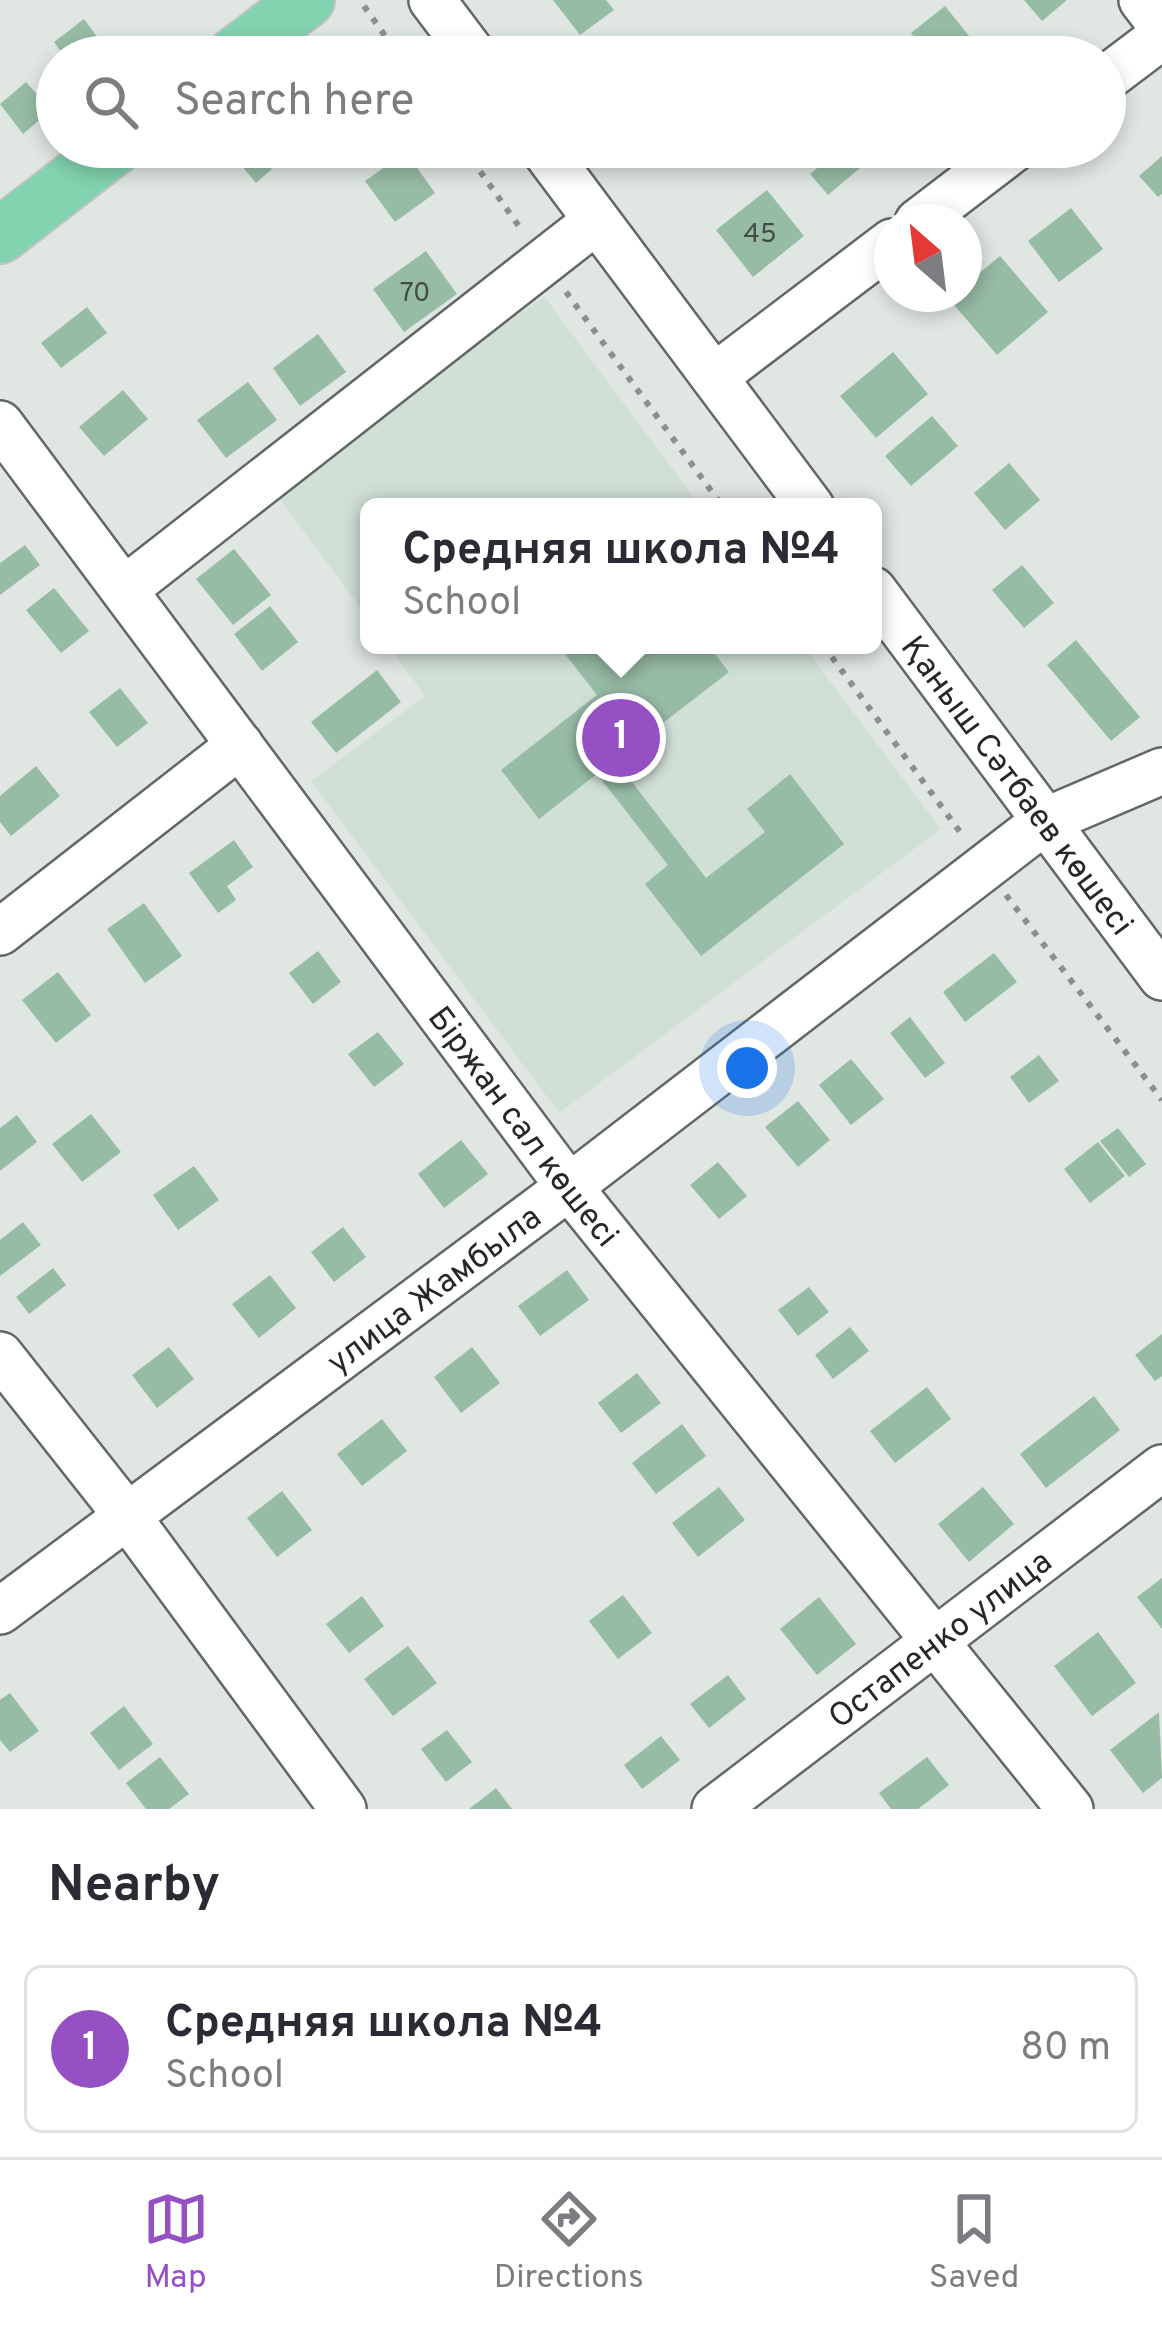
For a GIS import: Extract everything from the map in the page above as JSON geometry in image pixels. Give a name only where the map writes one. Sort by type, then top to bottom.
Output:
[{"type":"main road","points":[[260,36],[307,0]]},
{"type":"main road","points":[[0,236],[88,168]]},
{"type":"street","points":[[432,0],[459,36]]},
{"type":"street","points":[[1142,0],[1162,26]]},
{"type":"street","points":[[1126,64],[1162,36]]},
{"type":"street","points":[[558,168],[804,498]]},
{"type":"street","points":[[942,204],[989,168]]},
{"type":"street","points":[[124,590],[596,220]]},
{"type":"street","points":[[714,377],[874,256]]},
{"type":"street","name":"Біржан сал көшесі","points":[[0,424],[568,1187],[1070,1809]]},
{"type":"street","name":"Қаныш Сәтбаев көшесі","points":[[882,602],[1162,977]]},
{"type":"street","points":[[0,932],[240,745]]},
{"type":"street","name":"улица Жамбыла","points":[[0,1611],[568,1187],[1046,821],[1162,771]]},
{"type":"street","points":[[0,1355],[128,1517],[344,1809]]},
{"type":"street","name":"Остапенко улица","points":[[716,1809],[1162,1468]]},
{"type":"path","points":[[364,6],[385,36]]},
{"type":"path","points":[[478,168],[716,498]]},
{"type":"path","points":[[830,654],[1162,1100]]},
{"type":"shaded area","points":[[544,296],[694,498],[360,498],[360,607],[276,494]]},
{"type":"shaded area","points":[[395,654],[810,654],[941,829],[559,1113],[311,781],[425,696]]},
{"type":"building","points":[[553,0],[606,0],[614,10],[580,35]]},
{"type":"building","points":[[1024,0],[1067,0],[1042,21]]},
{"type":"building","points":[[945,6],[969,36],[914,36],[911,33]]},
{"type":"building","points":[[84,19],[97,36],[62,36]]},
{"type":"building","points":[[26,82],[36,93],[36,123],[23,134],[0,104]]},
{"type":"building","points":[[1162,156],[1162,194],[1158,197],[1139,176]]},
{"type":"building","points":[[244,168],[271,168],[272,169],[256,183]]},
{"type":"building","points":[[383,168],[417,168],[435,193],[395,222],[365,181]]},
{"type":"building","points":[[817,168],[860,168],[828,195],[810,174]]},
{"type":"building","points":[[767,190],[804,236],[753,277],[716,230]]},
{"type":"building","points":[[1071,208],[1103,249],[1059,282],[1028,241]]},
{"type":"building","points":[[426,251],[457,294],[404,332],[373,289]]},
{"type":"building","points":[[1000,256],[1048,312],[997,355],[960,312],[982,312],[982,271]]},
{"type":"building","points":[[87,307],[107,333],[61,368],[41,343]]},
{"type":"building","points":[[318,334],[346,372],[300,406],[273,368]]},
{"type":"building","points":[[893,352],[928,394],[876,438],[840,396]]},
{"type":"building","points":[[248,382],[277,420],[226,458],[197,420]]},
{"type":"building","points":[[123,390],[148,419],[104,456],[79,427]]},
{"type":"building","points":[[932,416],[958,446],[911,486],[885,456]]},
{"type":"building","points":[[1009,463],[1040,500],[1005,530],[974,493]]},
{"type":"building","points":[[25,545],[40,565],[0,595],[0,563]]},
{"type":"building","points":[[234,549],[271,595],[233,625],[196,579]]},
{"type":"building","points":[[1022,565],[1054,603],[1024,628],[992,590]]},
{"type":"building","points":[[54,588],[89,631],[61,653],[26,610]]},
{"type":"building","points":[[270,606],[298,642],[262,671],[234,634]]},
{"type":"building","points":[[1076,640],[1140,717],[1111,741],[1047,665]]},
{"type":"building","points":[[565,654],[715,654],[729,672],[615,760],[706,878],[765,832],[747,809],[790,774],[844,844],[701,956],[645,884],[668,865],[597,774],[539,819],[501,770],[597,695]]},
{"type":"building","points":[[377,670],[401,702],[336,753],[311,722]]},
{"type":"building","points":[[120,688],[148,723],[117,747],[89,712]]},
{"type":"building","points":[[36,766],[60,796],[11,836],[0,822],[0,796]]},
{"type":"building","points":[[234,840],[253,867],[227,886],[236,900],[218,913],[189,873]]},
{"type":"building","points":[[144,903],[182,956],[145,983],[107,929]]},
{"type":"building","points":[[318,951],[341,982],[313,1004],[289,973]]},
{"type":"building","points":[[994,953],[1017,982],[965,1022],[943,992]]},
{"type":"building","points":[[58,972],[91,1015],[56,1043],[22,1000]]},
{"type":"building","points":[[910,1017],[945,1063],[925,1078],[890,1033]]},
{"type":"building","points":[[378,1032],[404,1064],[374,1087],[348,1054]]},
{"type":"building","points":[[1039,1055],[1059,1081],[1029,1103],[1010,1077]]},
{"type":"building","points":[[851,1059],[884,1099],[851,1125],[819,1085]]},
{"type":"building","points":[[798,1101],[830,1140],[798,1167],[765,1127]]},
{"type":"building","points":[[91,1114],[121,1152],[82,1182],[52,1144]]},
{"type":"building","points":[[17,1115],[37,1142],[0,1171],[0,1128]]},
{"type":"building","points":[[1118,1128],[1146,1164],[1129,1177],[1100,1141]]},
{"type":"building","points":[[461,1140],[488,1174],[444,1208],[418,1174]]},
{"type":"building","points":[[1098,1142],[1125,1176],[1090,1203],[1064,1169]]},
{"type":"building","points":[[718,1162],[747,1196],[719,1219],[690,1185]]},
{"type":"building","points":[[194,1166],[219,1200],[178,1230],[153,1195]]},
{"type":"building","points":[[23,1222],[41,1245],[0,1276],[0,1240]]},
{"type":"building","points":[[343,1227],[366,1257],[334,1282],[311,1252]]},
{"type":"building","points":[[53,1268],[66,1285],[29,1314],[16,1297]]},
{"type":"building","points":[[567,1270],[589,1300],[540,1336],[518,1306]]},
{"type":"building","points":[[270,1275],[296,1308],[259,1338],[232,1304]]},
{"type":"building","points":[[809,1287],[829,1312],[798,1336],[778,1310]]},
{"type":"building","points":[[850,1327],[869,1351],[833,1379],[815,1355]]},
{"type":"building","points":[[1162,1334],[1162,1376],[1155,1381],[1135,1355]]},
{"type":"building","points":[[169,1347],[194,1379],[157,1408],[132,1375]]},
{"type":"building","points":[[472,1347],[500,1383],[461,1413],[434,1377]]},
{"type":"building","points":[[637,1373],[661,1403],[621,1433],[598,1403]]},
{"type":"building","points":[[927,1387],[951,1419],[895,1463],[870,1431]]},
{"type":"building","points":[[1094,1396],[1120,1430],[1046,1488],[1020,1454]]},
{"type":"building","points":[[382,1419],[407,1451],[362,1486],[337,1454]]},
{"type":"building","points":[[682,1424],[706,1456],[656,1494],[632,1463]]},
{"type":"building","points":[[719,1487],[745,1520],[698,1557],[672,1523]]},
{"type":"building","points":[[983,1487],[1014,1524],[969,1562],[938,1524]]},
{"type":"building","points":[[282,1491],[312,1530],[277,1557],[247,1518]]},
{"type":"building","points":[[1162,1578],[1162,1629],[1137,1597]]},
{"type":"building","points":[[623,1595],[652,1633],[618,1659],[589,1621]]},
{"type":"building","points":[[362,1596],[384,1626],[349,1653],[326,1624]]},
{"type":"building","points":[[819,1597],[856,1644],[817,1675],[780,1629]]},
{"type":"building","points":[[1098,1632],[1136,1683],[1092,1716],[1054,1666]]},
{"type":"building","points":[[408,1646],[437,1683],[393,1716],[364,1679]]},
{"type":"building","points":[[728,1675],[746,1699],[709,1728],[690,1704]]},
{"type":"building","points":[[10,1693],[39,1731],[10,1752],[0,1740],[0,1700]]},
{"type":"building","points":[[124,1706],[153,1744],[119,1770],[90,1733]]},
{"type":"building","points":[[1159,1712],[1162,1778],[1143,1793],[1110,1750]]},
{"type":"building","points":[[447,1730],[472,1762],[446,1782],[421,1749]]},
{"type":"building","points":[[661,1736],[680,1760],[642,1789],[624,1765]]},
{"type":"building","points":[[160,1757],[189,1794],[169,1809],[146,1809],[126,1783]]},
{"type":"building","points":[[927,1757],[949,1785],[918,1809],[891,1809],[879,1793]]},
{"type":"building","points":[[496,1788],[512,1809],[469,1809]]},
{"type":"place","name":"Средняя школа №4","points":[[621,738]]}]
